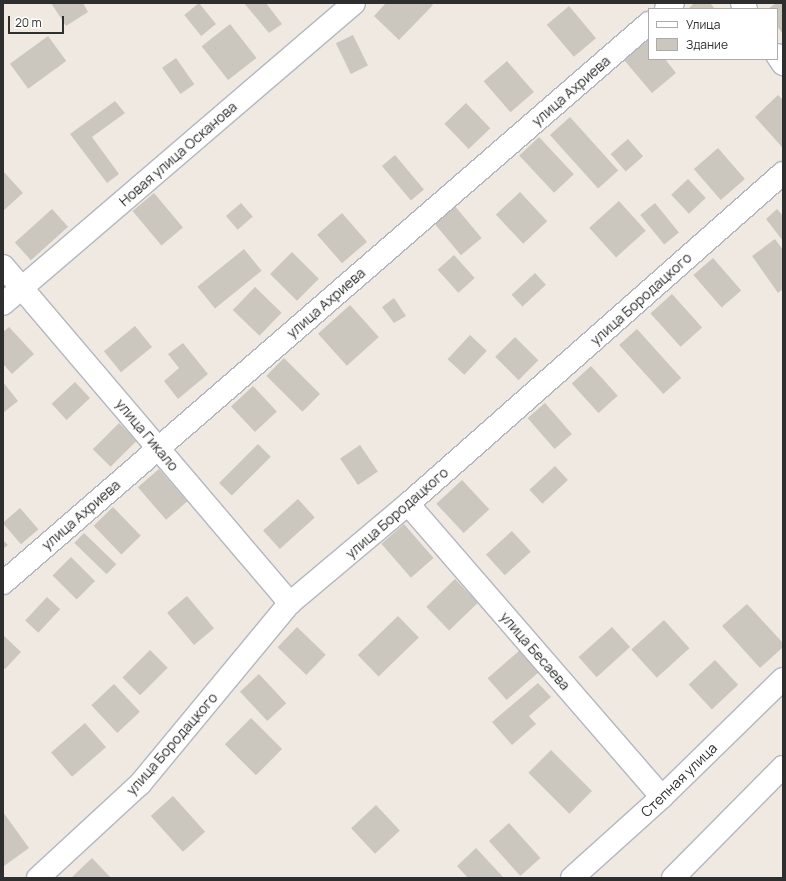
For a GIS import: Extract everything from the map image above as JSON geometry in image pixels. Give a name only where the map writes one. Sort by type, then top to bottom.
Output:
[{"type":"street","name":"Новая улица Осканова","points":[[3,304],[354,3]]},
{"type":"street","name":"улица Ахриева","points":[[3,583],[648,25]]},
{"type":"street","name":"улица Бородацкого","points":[[38,878],[140,784],[290,603],[408,504],[783,173]]},
{"type":"street","name":"улица Гикало","points":[[3,266],[23,287],[290,603]]},
{"type":"street","name":"улица Бесаева","points":[[408,504],[662,797]]},
{"type":"street","name":"Степная улица","points":[[572,878],[662,797],[783,679]]},
{"type":"street","points":[[672,878],[783,767]]},
{"type":"building","points":[[51,3],[83,3],[88,12],[66,26]]},
{"type":"building","points":[[199,3],[216,24],[201,36],[184,15]]},
{"type":"building","points":[[244,3],[266,3],[282,24],[269,33]]},
{"type":"building","points":[[386,3],[431,3],[433,5],[399,40],[374,16]]},
{"type":"building","points":[[694,3],[710,3],[714,8],[689,8]]},
{"type":"building","points":[[776,3],[783,3],[783,34],[778,27],[778,8],[769,8]]},
{"type":"building","points":[[569,6],[596,38],[574,57],[547,25]]},
{"type":"building","points":[[230,24],[256,58],[228,80],[202,46]]},
{"type":"building","points":[[353,35],[368,66],[351,74],[336,43]]},
{"type":"building","points":[[48,36],[66,61],[28,89],[10,64]]},
{"type":"building","points":[[648,40],[648,60],[666,60],[676,73],[652,93],[624,60]]},
{"type":"building","points":[[176,58],[194,84],[180,94],[162,68]]},
{"type":"building","points":[[507,61],[534,92],[511,112],[484,81]]},
{"type":"building","points":[[778,95],[783,100],[782,147],[755,117]]},
{"type":"building","points":[[115,101],[125,113],[92,137],[119,174],[107,183],[70,134]]},
{"type":"building","points":[[466,103],[490,128],[469,149],[444,124]]},
{"type":"building","points":[[570,117],[618,171],[598,189],[550,135]]},
{"type":"building","points":[[539,137],[574,174],[554,193],[519,155]]},
{"type":"building","points":[[628,139],[643,156],[626,171],[611,154]]},
{"type":"building","points":[[718,148],[745,179],[721,200],[694,169]]},
{"type":"building","points":[[395,155],[424,189],[411,200],[382,166]]},
{"type":"building","points":[[3,171],[23,193],[3,211]]},
{"type":"building","points":[[688,179],[706,198],[689,214],[671,195]]},
{"type":"building","points":[[520,192],[547,221],[523,244],[496,215]]},
{"type":"building","points":[[154,193],[183,227],[161,245],[133,211]]},
{"type":"building","points":[[619,201],[646,231],[616,257],[589,228]]},
{"type":"building","points":[[241,203],[253,217],[238,230],[226,216]]},
{"type":"building","points":[[655,203],[679,233],[664,244],[640,215]]},
{"type":"building","points":[[454,205],[482,238],[461,255],[433,222]]},
{"type":"building","points":[[52,209],[68,227],[31,260],[15,242]]},
{"type":"building","points":[[777,209],[783,216],[783,241],[766,219]]},
{"type":"building","points":[[342,213],[367,242],[342,263],[317,235]]},
{"type":"building","points":[[775,239],[783,250],[783,289],[778,293],[752,256]]},
{"type":"building","points":[[244,249],[262,271],[215,309],[197,287]]},
{"type":"building","points":[[292,252],[319,279],[297,301],[270,274]]},
{"type":"building","points":[[454,255],[475,278],[458,293],[438,270]]},
{"type":"building","points":[[713,258],[741,290],[722,308],[693,275]]},
{"type":"building","points":[[535,273],[546,285],[523,307],[512,295]]},
{"type":"building","points":[[255,287],[282,313],[259,336],[233,310]]},
{"type":"building","points":[[672,294],[702,327],[681,347],[650,313]]},
{"type":"building","points":[[394,298],[406,316],[394,323],[382,307]]},
{"type":"building","points":[[350,305],[379,337],[347,366],[318,334]]},
{"type":"building","points":[[135,326],[152,347],[121,372],[104,351]]},
{"type":"building","points":[[9,327],[34,354],[12,374],[3,364],[3,332]]},
{"type":"building","points":[[637,329],[681,378],[663,394],[619,345]]},
{"type":"building","points":[[470,335],[487,351],[464,375],[447,359]]},
{"type":"building","points":[[515,337],[538,360],[519,380],[495,357]]},
{"type":"building","points":[[183,343],[208,374],[178,399],[164,381],[179,368],[168,354]]},
{"type":"building","points":[[284,358],[320,394],[302,412],[266,376]]},
{"type":"building","points":[[591,366],[618,396],[598,413],[572,383]]},
{"type":"building","points":[[3,382],[18,401],[3,413]]},
{"type":"building","points":[[75,382],[90,398],[67,420],[52,404]]},
{"type":"building","points":[[253,386],[277,412],[255,432],[231,406]]},
{"type":"building","points":[[545,403],[572,434],[555,449],[528,418]]},
{"type":"building","points":[[119,423],[137,441],[111,467],[93,449]]},
{"type":"building","points":[[258,444],[271,457],[232,496],[219,483]]},
{"type":"building","points":[[360,445],[378,472],[358,485],[340,458]]},
{"type":"building","points":[[555,466],[568,480],[542,504],[529,490]]},
{"type":"building","points":[[159,469],[187,501],[166,520],[138,487]]},
{"type":"building","points":[[462,480],[489,509],[464,533],[436,504]]},
{"type":"building","points":[[298,499],[315,518],[280,549],[263,530]]},
{"type":"building","points":[[113,507],[141,536],[121,555],[94,526]]},
{"type":"building","points":[[20,508],[38,529],[21,544],[3,524]]},
{"type":"building","points":[[404,524],[434,558],[411,578],[381,544]]},
{"type":"building","points":[[512,531],[531,552],[505,575],[486,554]]},
{"type":"building","points":[[84,533],[116,564],[107,574],[74,543]]},
{"type":"building","points":[[3,540],[8,545],[3,549]]},
{"type":"building","points":[[71,557],[95,581],[77,599],[53,575]]},
{"type":"building","points":[[455,579],[478,603],[449,631],[426,607]]},
{"type":"building","points":[[187,596],[214,628],[194,645],[167,613]]},
{"type":"building","points":[[47,597],[60,609],[38,633],[25,620]]},
{"type":"building","points":[[747,604],[783,643],[783,647],[760,668],[722,626]]},
{"type":"building","points":[[398,616],[419,638],[379,676],[358,655]]},
{"type":"building","points":[[664,620],[689,648],[657,678],[631,649]]},
{"type":"building","points":[[297,627],[326,655],[306,675],[278,647]]},
{"type":"building","points":[[612,627],[630,647],[597,677],[579,657]]},
{"type":"building","points":[[3,635],[21,652],[5,669],[3,667]]},
{"type":"building","points":[[150,650],[168,668],[140,695],[122,678]]},
{"type":"building","points":[[520,650],[539,672],[507,700],[488,678]]},
{"type":"building","points":[[715,660],[738,685],[712,709],[689,685]]},
{"type":"building","points":[[259,674],[286,703],[267,721],[240,692]]},
{"type":"building","points":[[538,683],[551,697],[529,716],[536,724],[512,745],[492,722]]},
{"type":"building","points":[[114,684],[140,712],[117,733],[91,705]]},
{"type":"building","points":[[251,718],[282,749],[256,775],[225,744]]},
{"type":"building","points":[[85,723],[106,747],[72,777],[51,753]]},
{"type":"building","points":[[551,750],[592,791],[569,814],[528,773]]},
{"type":"building","points":[[173,796],[205,832],[183,852],[151,816]]},
{"type":"building","points":[[376,805],[400,831],[375,854],[351,828]]},
{"type":"building","points":[[3,812],[29,848],[4,866],[3,864]]},
{"type":"building","points":[[509,823],[540,858],[520,876],[489,841]]},
{"type":"building","points":[[476,848],[504,878],[468,878],[457,866]]},
{"type":"building","points":[[92,858],[111,878],[71,878]]}]
